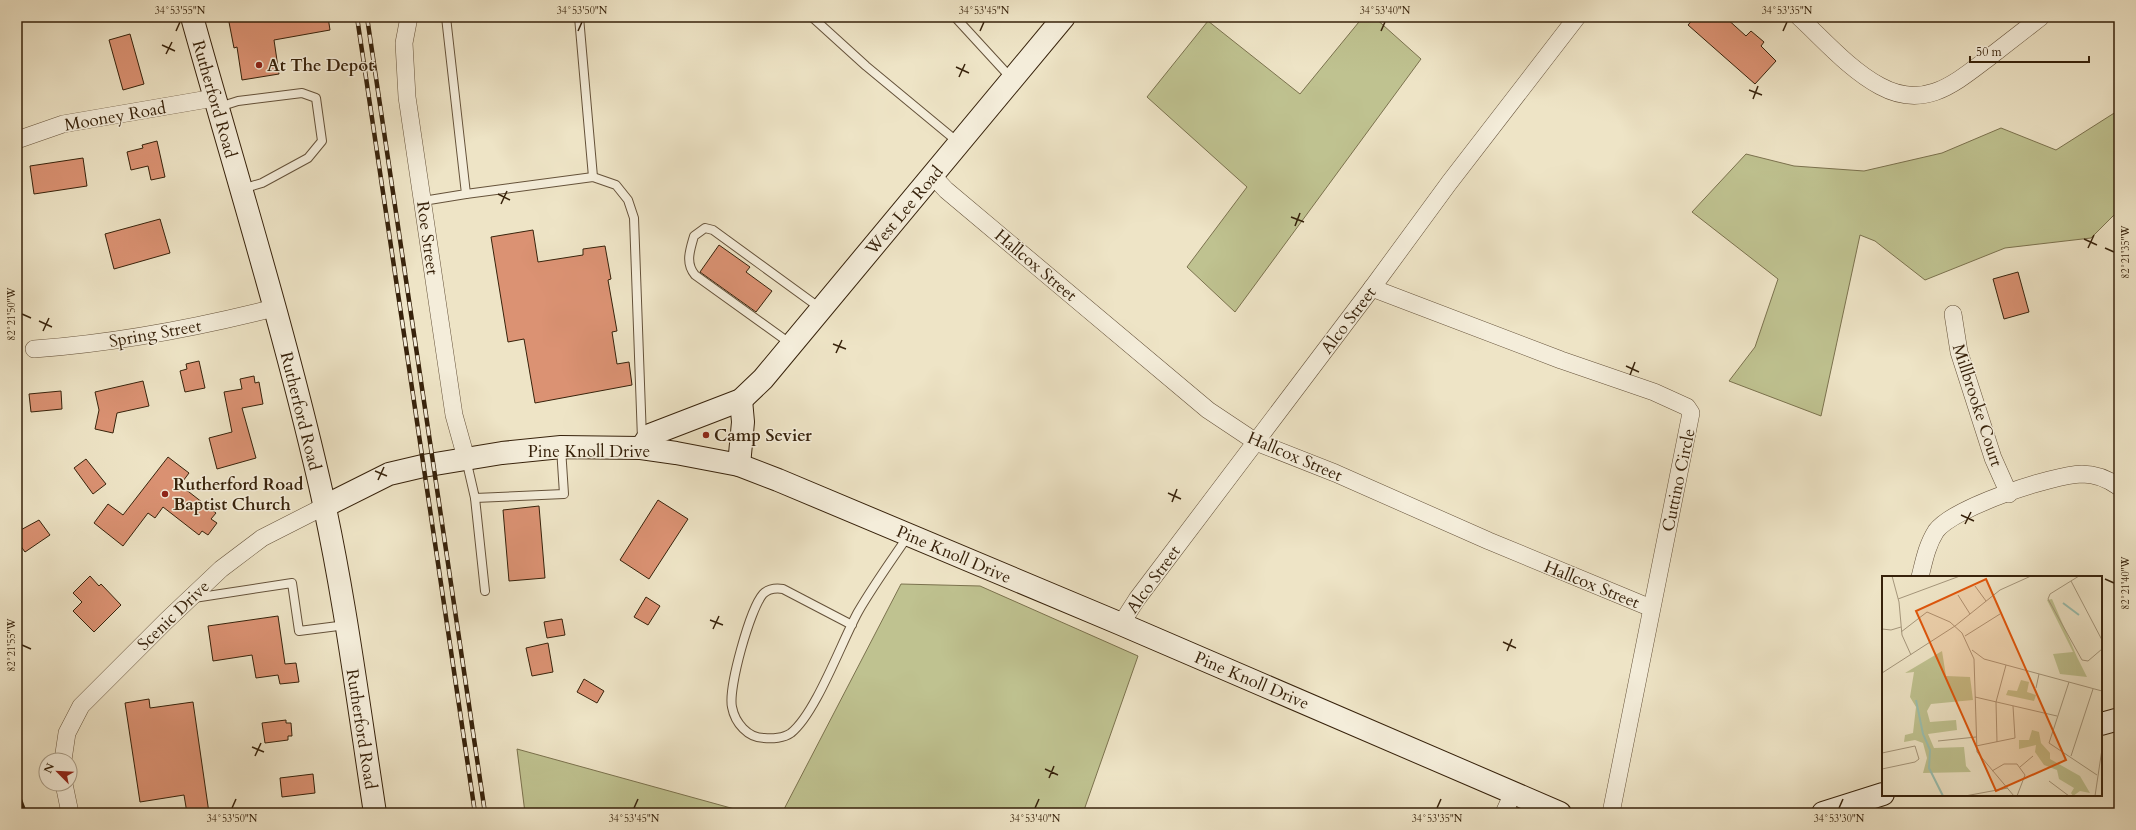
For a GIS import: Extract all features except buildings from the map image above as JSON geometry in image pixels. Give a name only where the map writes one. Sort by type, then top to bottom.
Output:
[{"type":"street","name":"Rutherford Road","points":[[192,17],[274,308],[325,506],[346,624],[374,813]]},
{"type":"street","name":"Roe Street","points":[[409,17],[404,52],[407,97],[454,415],[466,458]]},
{"type":"street","name":"West Lee Road","points":[[641,448],[650,435],[741,400],[763,379],[793,346],[1064,17]]},
{"type":"street","name":"Alco Street","points":[[1121,624],[1137,599],[1372,288],[1449,182],[1577,17]]},
{"type":"street","points":[[1799,17],[1856,69],[1879,86],[1899,94],[1916,95],[1935,93],[1958,82],[2040,17]]},
{"type":"street","name":"Mooney Road","points":[[17,140],[64,124],[215,103]]},
{"type":"street","name":"Hallcox Street","points":[[933,176],[946,190],[1208,410],[1256,442],[1336,473],[1503,547],[1651,608]]},
{"type":"street","name":"Cuttino Circle","points":[[1372,288],[1561,360],[1654,392],[1687,407],[1691,412],[1691,421],[1651,608],[1611,813]]},
{"type":"street","name":"Spring Street","points":[[34,349],[84,346],[155,335],[274,308]]},
{"type":"street","name":"Millbrooke Court","points":[[1954,314],[1959,352],[1993,458],[2009,494]]},
{"type":"street","points":[[739,465],[743,422],[741,400]]},
{"type":"street","name":"Pine Knoll Drive","points":[[325,506],[389,474],[466,458],[502,453],[561,448],[641,448],[739,465],[1121,624],[1560,813]]},
{"type":"street","points":[[1920,576],[1929,544],[1937,531],[1950,518],[1968,509],[2049,480],[2082,474],[2095,475],[2108,480],[2119,487]]},
{"type":"street","name":"Scenic Drive","points":[[64,752],[67,733],[81,706],[189,598],[221,569],[262,538],[325,506]]},
{"type":"street","points":[[2102,724],[2119,719]]},
{"type":"street","points":[[66,792],[70,813]]},
{"type":"street","points":[[1504,813],[1513,793]]},
{"type":"street","points":[[1823,813],[1882,794]]},
{"type":"lane","points":[[446,17],[466,194]]},
{"type":"lane","points":[[579,17],[593,177]]},
{"type":"lane","points":[[812,17],[866,66],[959,144]]},
{"type":"lane","points":[[955,17],[1012,80]]},
{"type":"lane","points":[[215,103],[302,93],[316,98],[322,141],[308,158],[262,184],[241,189]]},
{"type":"lane","points":[[423,201],[593,177],[616,185],[628,200],[634,218],[643,434],[641,448]]},
{"type":"lane","points":[[793,346],[695,275],[690,269],[688,262],[694,236],[705,228],[714,230],[822,310]]},
{"type":"lane","points":[[475,498],[564,494],[561,448]]},
{"type":"lane","points":[[466,458],[475,498],[485,591]]},
{"type":"lane","points":[[852,625],[783,588],[773,588],[764,594],[747,631],[732,695],[732,707],[736,720],[745,731],[759,738],[774,739],[790,734],[808,713],[852,625],[908,535]]},
{"type":"lane","points":[[189,598],[292,583],[300,631],[346,624]]},
{"type":"green space","points":[[1363,17],[1374,17],[1421,59],[1235,312],[1187,267],[1247,187],[1147,97],[1208,21],[1300,94]]},
{"type":"green space","points":[[2119,110],[2119,210],[2091,238],[2005,248],[1925,280],[1875,241],[1860,235],[1821,416],[1729,381],[1755,347],[1778,279],[1692,212],[1746,154],[1794,166],[1864,171],[1942,153],[2001,128],[2056,150]]},
{"type":"green space","points":[[901,584],[980,586],[1138,656],[1083,813],[782,813]]},
{"type":"green space","points":[[517,749],[749,813],[525,813]]},
{"type":"railway","points":[[357,17],[475,813]]},
{"type":"railway","points":[[367,17],[485,813]]},
{"type":"railway","points":[[17,792],[25,813]]},
{"type":"place","name":"At The Depot","points":[[259,65]]},
{"type":"place","name":"Camp Sevier","points":[[706,435]]},
{"type":"place","name":"Rutherford Road Baptist Church","points":[[165,494]]}]
